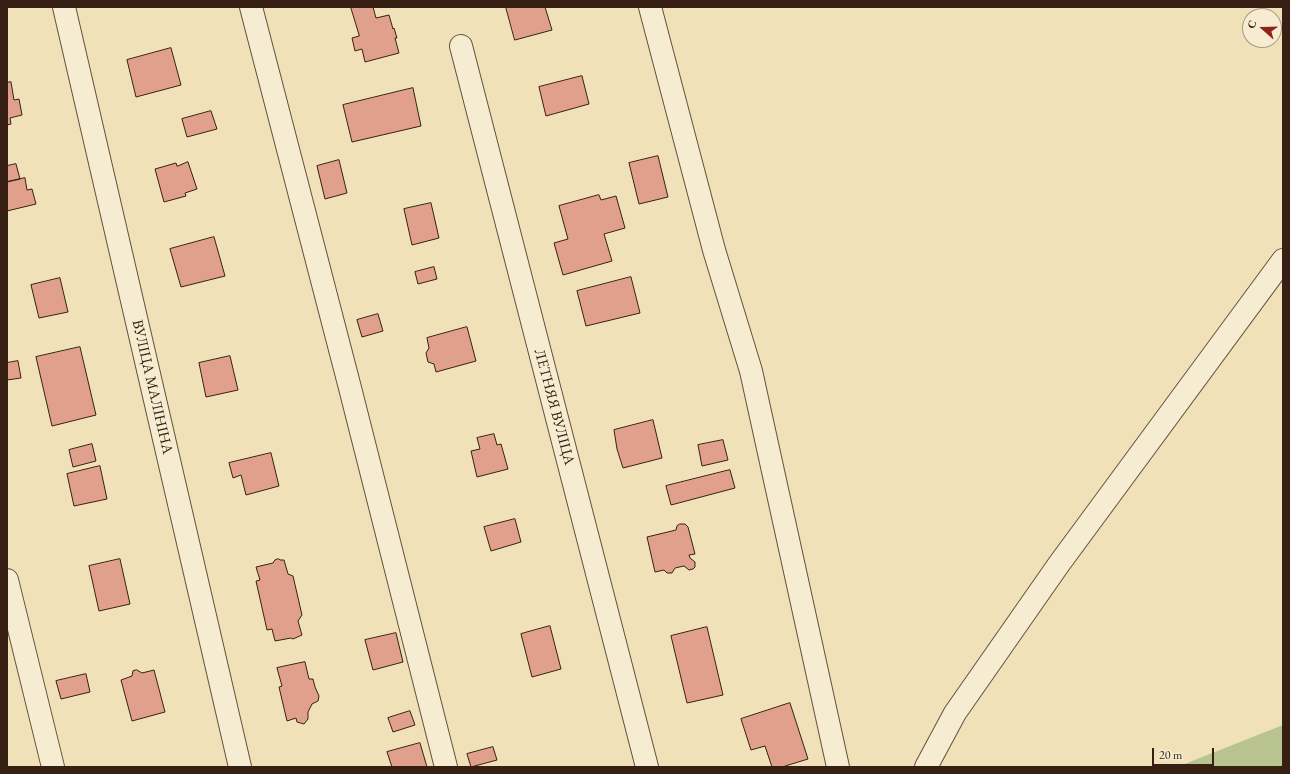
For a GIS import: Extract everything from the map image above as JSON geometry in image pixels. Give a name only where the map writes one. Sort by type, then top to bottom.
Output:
[{"type":"street","name":"ВУЛІЦА МАЛІНІНА","points":[[64,7],[240,767]]},
{"type":"street","points":[[252,7],[446,767]]},
{"type":"street","points":[[650,7],[714,250],[751,371],[838,767]]},
{"type":"street","name":"ЛЕТНЯЯ ВУЛІЦА","points":[[460,46],[647,767]]},
{"type":"street","points":[[926,767],[955,713],[1027,610],[1283,260]]},
{"type":"street","points":[[7,580],[53,767]]},
{"type":"green space","points":[[1283,725],[1283,767],[1177,767]]},
{"type":"building","points":[[351,7],[373,7],[376,18],[389,15],[397,38],[395,38],[399,53],[365,62],[362,49],[355,51],[352,38],[359,36]]},
{"type":"building","points":[[506,7],[545,7],[552,30],[515,40]]},
{"type":"building","points":[[171,48],[181,85],[136,97],[127,60]]},
{"type":"building","points":[[582,76],[589,104],[546,116],[539,87]]},
{"type":"building","points":[[11,82],[14,100],[19,99],[22,115],[10,118],[11,124],[7,125],[7,83]]},
{"type":"building","points":[[413,88],[421,126],[352,142],[343,105]]},
{"type":"building","points":[[211,111],[217,129],[187,137],[182,119]]},
{"type":"building","points":[[658,156],[668,197],[639,204],[629,163]]},
{"type":"building","points":[[339,160],[347,193],[325,199],[317,166]]},
{"type":"building","points":[[188,162],[197,189],[185,193],[186,196],[164,202],[155,169],[176,163],[177,166]]},
{"type":"building","points":[[16,164],[20,179],[7,182],[7,166]]},
{"type":"building","points":[[25,178],[27,190],[32,189],[36,204],[7,211],[7,182]]},
{"type":"building","points":[[599,195],[601,200],[616,196],[625,228],[604,234],[612,261],[563,275],[554,243],[568,239],[559,206]]},
{"type":"building","points":[[431,203],[439,238],[412,245],[404,209]]},
{"type":"building","points":[[214,237],[225,276],[181,287],[170,249]]},
{"type":"building","points":[[434,267],[437,279],[418,284],[415,272]]},
{"type":"building","points":[[631,277],[640,313],[586,326],[577,291]]},
{"type":"building","points":[[60,278],[68,312],[39,318],[31,285]]},
{"type":"building","points":[[378,314],[383,331],[362,337],[357,320]]},
{"type":"building","points":[[467,327],[476,361],[436,372],[434,364],[428,362],[426,353],[429,348],[427,338]]},
{"type":"building","points":[[80,347],[96,415],[52,426],[36,357]]},
{"type":"building","points":[[230,356],[238,390],[206,397],[199,363]]},
{"type":"building","points":[[18,361],[21,378],[7,380],[7,363]]},
{"type":"building","points":[[653,420],[662,458],[623,468],[617,449],[614,430]]},
{"type":"building","points":[[494,434],[497,445],[501,444],[508,469],[477,477],[471,451],[480,449],[477,438]]},
{"type":"building","points":[[723,440],[728,460],[702,466],[698,445]]},
{"type":"building","points":[[92,444],[96,461],[73,467],[69,450]]},
{"type":"building","points":[[271,453],[279,486],[246,495],[241,475],[233,478],[229,463]]},
{"type":"building","points":[[100,466],[107,499],[74,506],[67,474]]},
{"type":"building","points":[[730,470],[735,488],[671,505],[666,486]]},
{"type":"building","points":[[515,519],[521,542],[491,551],[484,527]]},
{"type":"building","points":[[680,524],[685,524],[688,527],[695,554],[689,555],[695,562],[695,567],[689,570],[684,566],[675,568],[672,573],[667,573],[664,570],[655,572],[647,537],[676,530],[677,526]]},
{"type":"building","points":[[120,559],[130,604],[99,611],[89,566]]},
{"type":"building","points":[[275,560],[284,560],[288,574],[293,576],[302,615],[298,621],[302,635],[293,639],[291,638],[275,641],[272,629],[267,630],[256,581],[260,580],[256,567],[273,563]]},
{"type":"building","points":[[550,626],[561,669],[532,677],[521,634]]},
{"type":"building","points":[[707,627],[723,695],[687,703],[671,636]]},
{"type":"building","points":[[396,633],[403,662],[373,670],[365,640]]},
{"type":"building","points":[[305,662],[309,679],[313,679],[319,696],[318,701],[312,704],[308,712],[308,719],[304,724],[297,722],[296,718],[287,721],[279,687],[282,686],[277,668]]},
{"type":"building","points":[[137,670],[142,673],[154,670],[165,712],[132,721],[121,680],[132,676],[133,671]]},
{"type":"building","points":[[86,674],[90,692],[61,699],[56,681]]},
{"type":"building","points":[[790,703],[808,759],[782,767],[772,767],[765,746],[751,750],[741,719]]},
{"type":"building","points":[[410,711],[415,725],[393,732],[388,718]]},
{"type":"building","points":[[420,743],[427,767],[392,767],[387,752]]},
{"type":"building","points":[[493,747],[497,760],[471,767],[467,754]]}]
